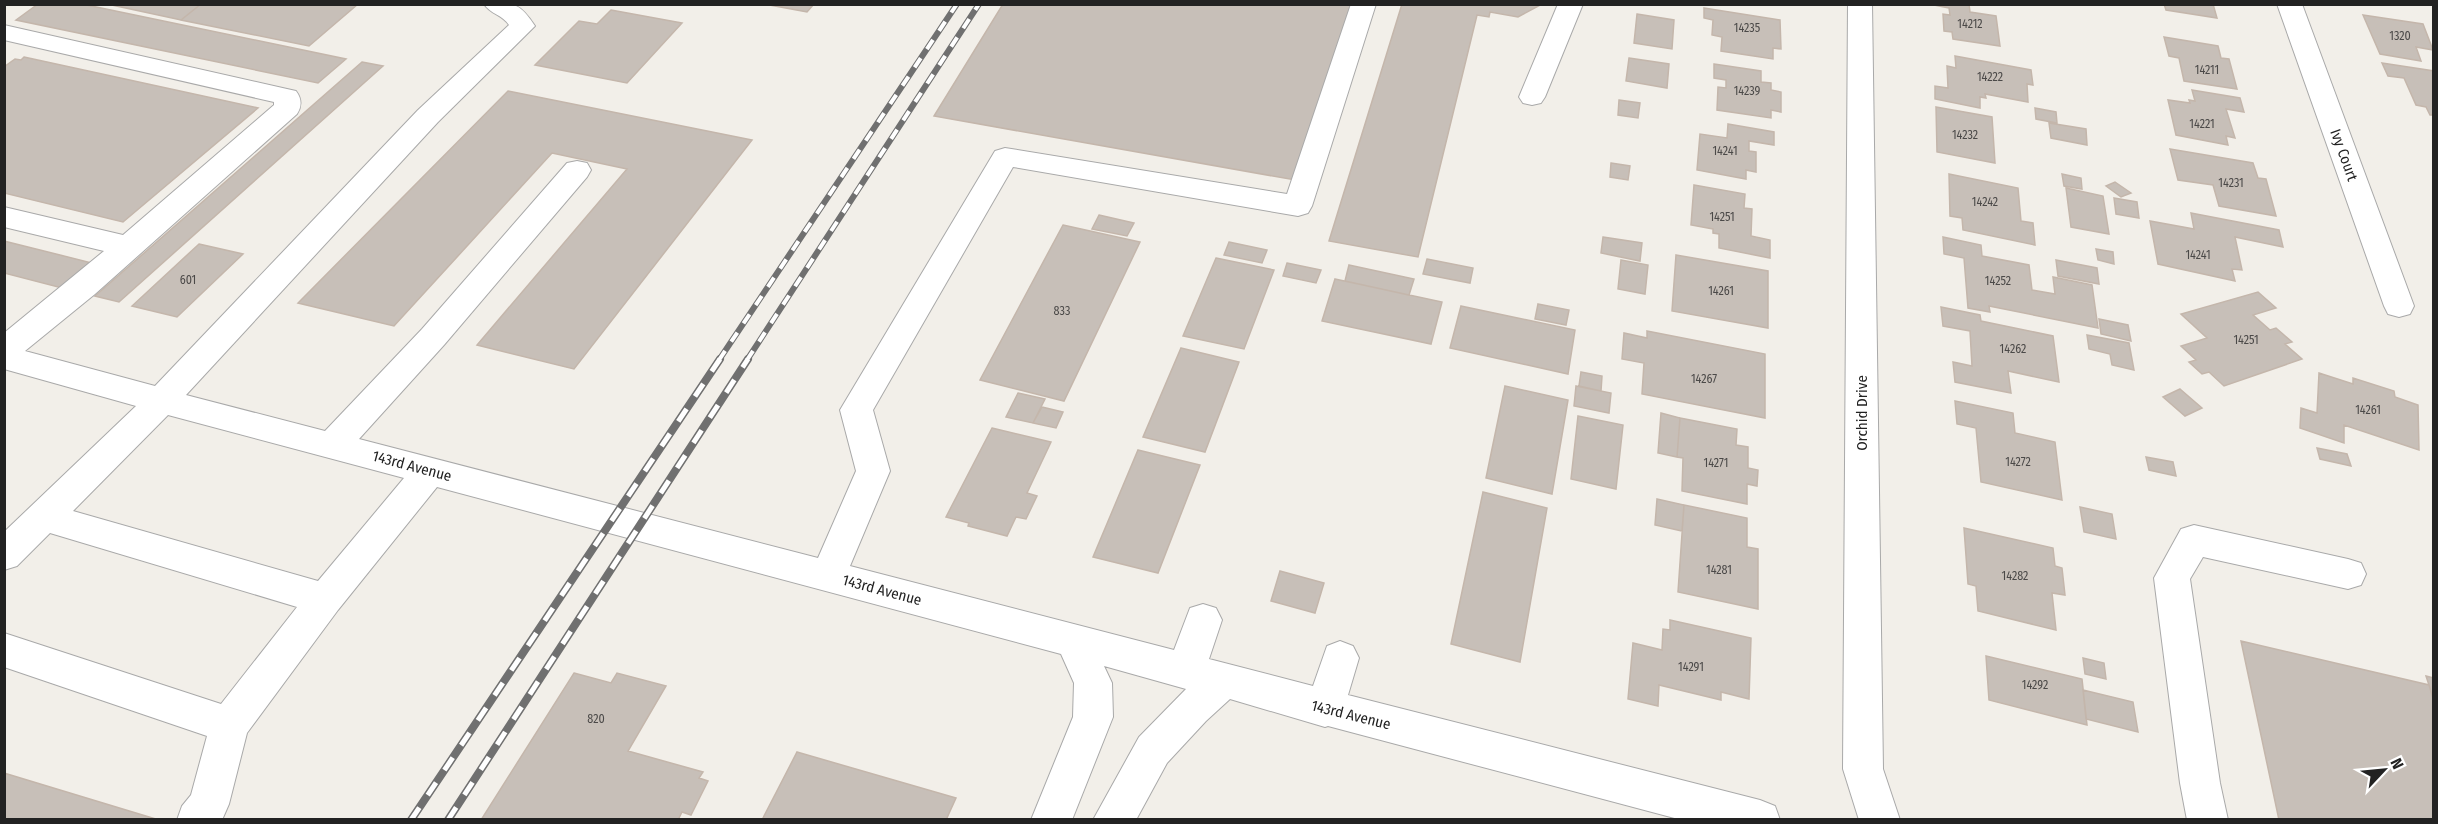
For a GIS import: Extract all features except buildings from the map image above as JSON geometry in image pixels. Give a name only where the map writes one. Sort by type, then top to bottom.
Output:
[{"type":"street","points":[[4,555],[130,434],[428,116],[522,26],[515,14],[496,4]]},
{"type":"street","points":[[828,576],[873,471],[856,410],[1005,157],[1298,206],[1364,4]]},
{"type":"street","points":[[1532,97],[1548,64],[1571,4]]},
{"type":"street","name":"Orchid Drive","points":[[1860,4],[1863,768],[1880,819]]},
{"type":"street","name":"Ivy Court","points":[[2289,4],[2399,306]]},
{"type":"street","points":[[4,351],[129,247],[287,108],[287,97],[12,41]]},
{"type":"street","points":[[332,446],[433,337],[577,170]]},
{"type":"street","points":[[4,217],[129,247]]},
{"type":"street","name":"143rd Avenue","points":[[4,357],[159,402],[430,471],[1325,709],[1760,819]]},
{"type":"street","points":[[198,819],[209,804],[229,725],[325,598],[430,471]]},
{"type":"street","points":[[44,517],[325,598]]},
{"type":"street","points":[[2208,819],[2200,783],[2172,578],[2194,540],[2348,574]]},
{"type":"street","points":[[1113,819],[1153,750],[1192,708],[1204,677],[1203,620]]},
{"type":"street","points":[[1051,819],[1094,717],[1093,683],[1074,642]]},
{"type":"street","points":[[4,650],[229,725]]},
{"type":"street","points":[[1325,709],[1340,658]]},
{"type":"railway","points":[[719,360],[957,4]]},
{"type":"railway","points":[[747,360],[979,4]]},
{"type":"railway","points":[[411,820],[720,359]]},
{"type":"railway","points":[[448,820],[748,359]]}]
